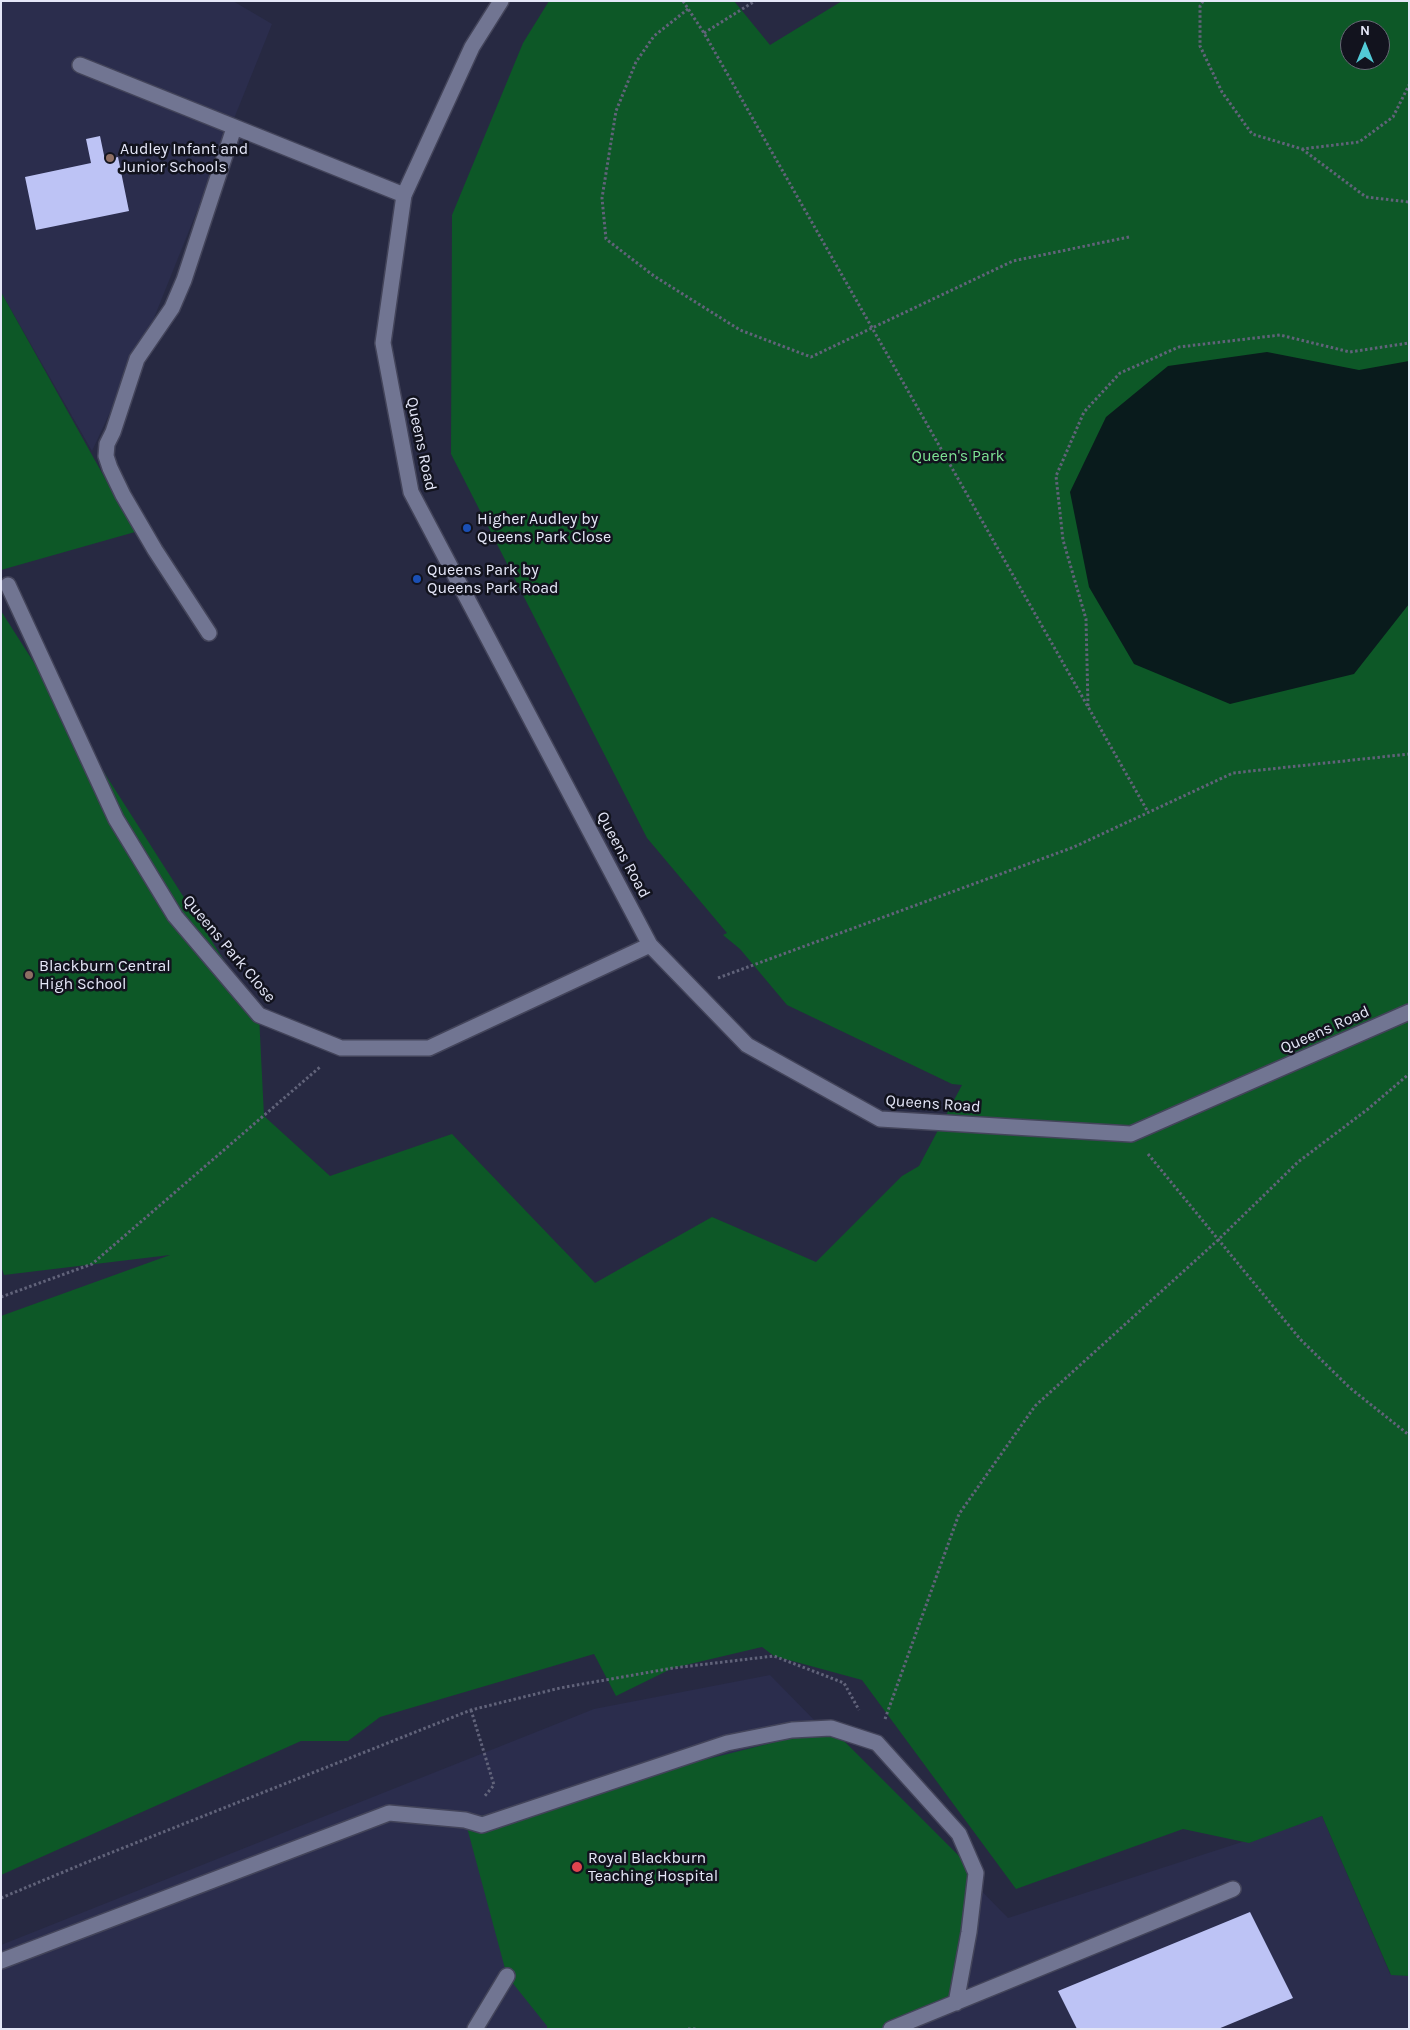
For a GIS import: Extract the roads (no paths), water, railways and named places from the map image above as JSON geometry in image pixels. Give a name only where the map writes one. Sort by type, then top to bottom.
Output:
[{"type":"street","name":"Queens Road","points":[[501,1],[472,47],[404,196],[383,343],[411,492],[650,945],[747,1045],[880,1119],[1131,1134],[1409,1012]]},
{"type":"street","points":[[80,65],[404,196]]},
{"type":"street","points":[[209,633],[155,550],[123,495],[106,456],[107,444],[113,432],[137,359],[172,308],[184,280],[234,128]]},
{"type":"street","name":"Queens Park Close","points":[[8,585],[116,819],[175,916],[259,1015],[341,1048],[429,1048],[650,945]]},
{"type":"street","points":[[1,1961],[389,1813],[465,1820],[482,1825],[726,1743],[792,1730],[831,1728],[877,1743],[959,1834],[976,1873],[970,1932],[956,2003]]},
{"type":"street","points":[[891,2029],[1233,1889]]},
{"type":"street","points":[[475,2029],[507,1976]]},
{"type":"place","name":"Audley Infant and Junior Schools","points":[[110,158]]},
{"type":"place","name":"Higher Audley by Queens Park Close","points":[[467,528]]},
{"type":"place","name":"Queens Park by Queens Park Road","points":[[417,579]]},
{"type":"place","name":"Blackburn Central High School","points":[[29,975]]},
{"type":"place","name":"Royal Blackburn Teaching Hospital","points":[[577,1867]]},
{"type":"park label","name":"Queen's Park","points":[[958,456]]}]
